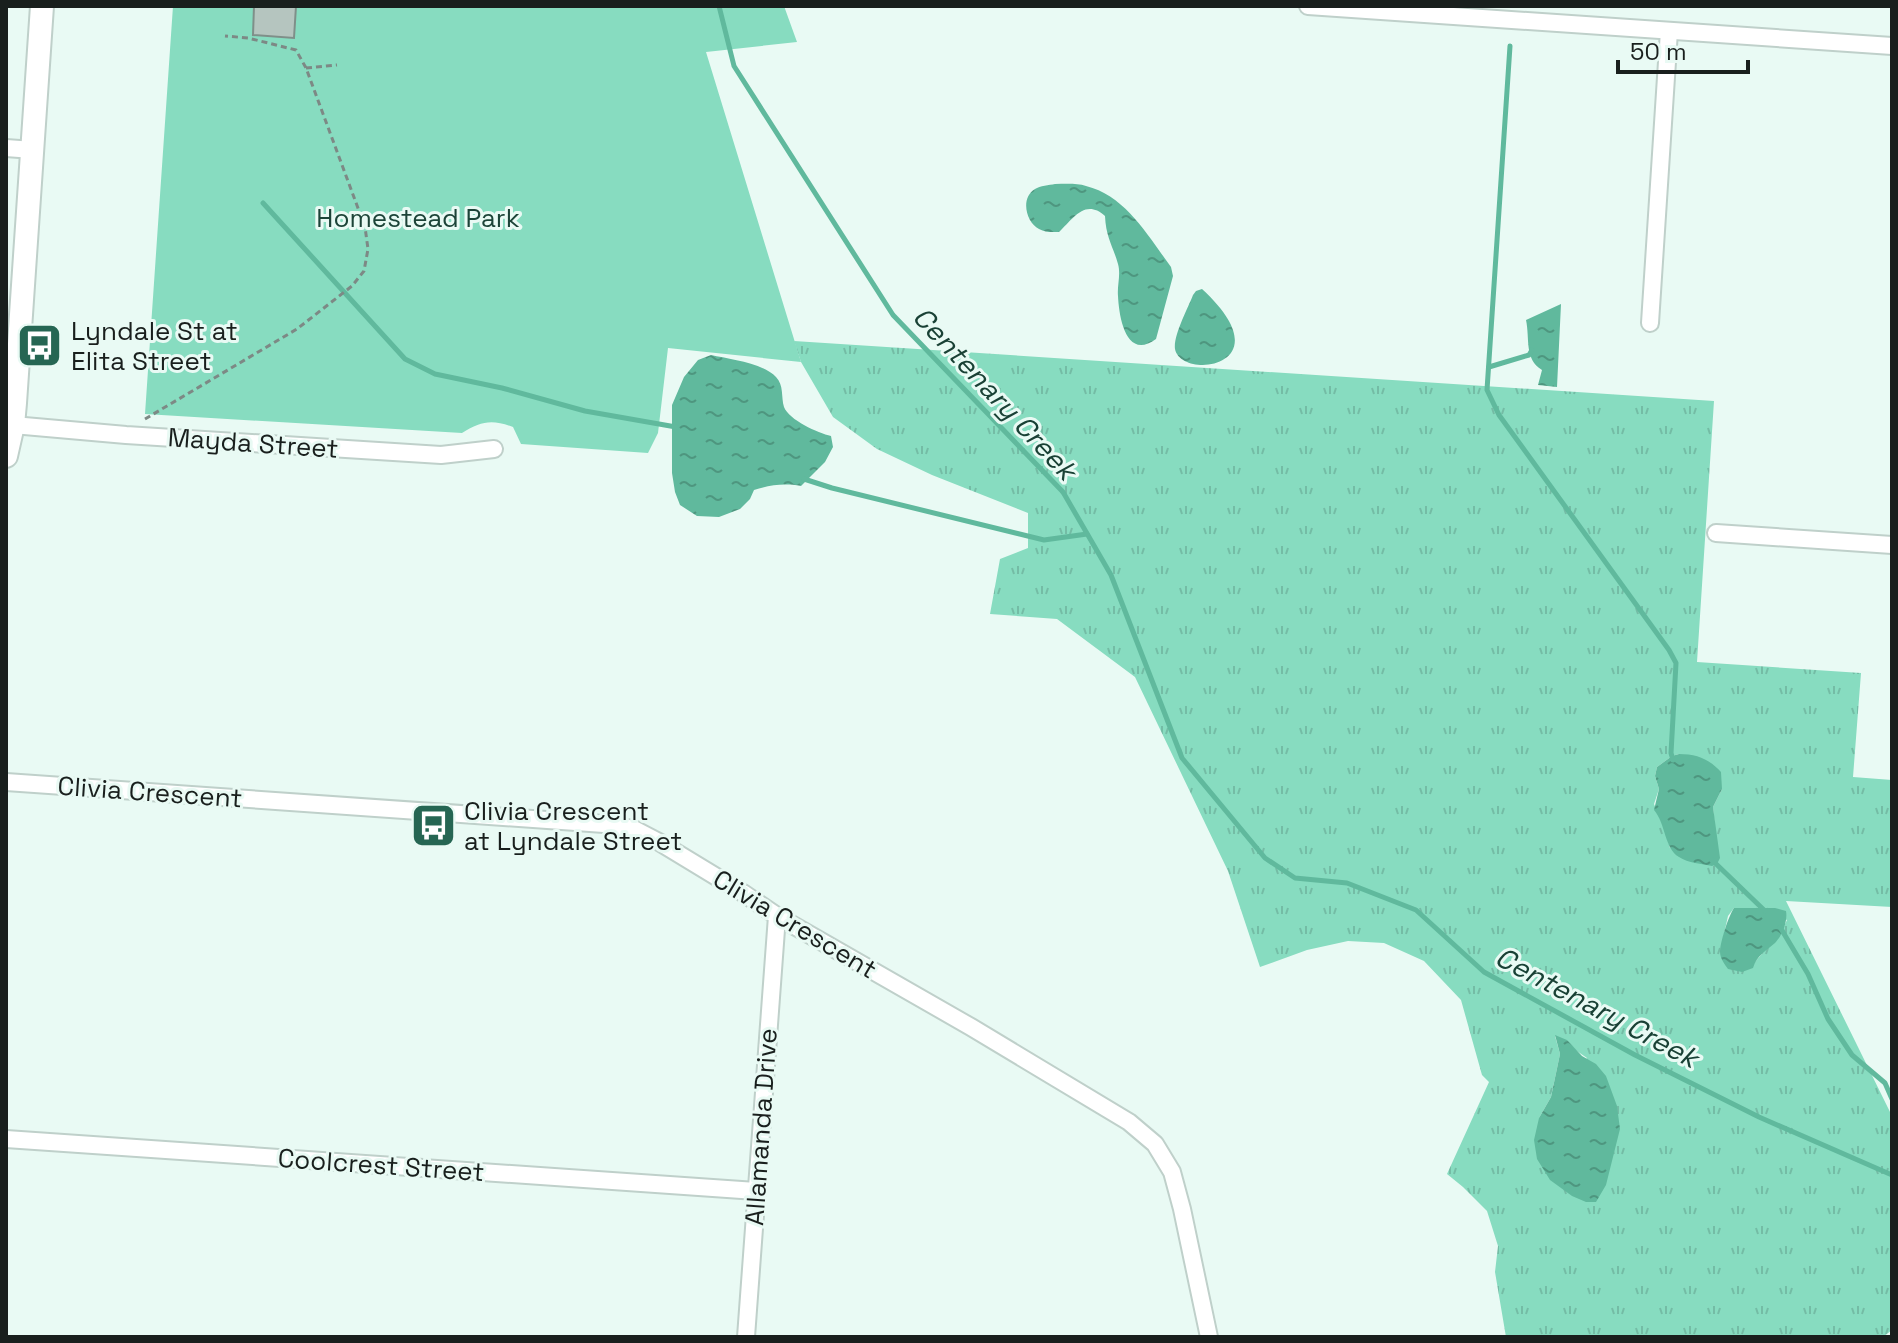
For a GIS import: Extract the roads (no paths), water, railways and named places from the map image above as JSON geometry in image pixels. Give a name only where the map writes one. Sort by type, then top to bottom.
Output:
[{"type":"street","points":[[6,456],[13,425],[42,6]]},
{"type":"street","points":[[1308,6],[1426,10],[1892,46]]},
{"type":"street","points":[[1650,323],[1669,31]]},
{"type":"street","points":[[6,148],[33,150]]},
{"type":"street","name":"Mayda Street","points":[[13,425],[441,455],[494,449]]},
{"type":"street","points":[[1716,533],[1892,545]]},
{"type":"street","name":"Clivia Crescent","points":[[6,782],[588,823],[634,829],[1129,1122],[1155,1144],[1172,1172],[1209,1337]]},
{"type":"street","name":"Allamanda Drive","points":[[746,1337],[777,916]]},
{"type":"street","name":"Coolcrest Street","points":[[6,1139],[756,1191]]},
{"type":"water","points":[[1082,185],[1113,199],[1145,230],[1171,267],[1173,276],[1156,339],[1138,345],[1126,334],[1119,305],[1119,268],[1105,216],[1098,211],[1085,210],[1074,216],[1059,232],[1034,226],[1026,210],[1027,198],[1039,187]]},
{"type":"water","points":[[1202,289],[1225,315],[1234,336],[1232,351],[1223,360],[1209,365],[1181,359],[1175,349],[1178,330],[1193,295]]},
{"type":"water","points":[[1561,304],[1557,387],[1538,385],[1542,370],[1530,354],[1526,320]]},
{"type":"water","points":[[711,355],[745,362],[770,372],[780,384],[787,412],[804,425],[831,436],[833,447],[825,462],[801,486],[777,485],[754,490],[740,509],[719,517],[697,516],[680,505],[672,473],[672,405],[684,377],[698,360]]},
{"type":"water","points":[[1679,754],[1702,758],[1721,772],[1722,789],[1713,807],[1720,858],[1712,866],[1687,861],[1674,853],[1654,810],[1659,789],[1655,776],[1657,767]]},
{"type":"water","points":[[1734,908],[1786,911],[1785,924],[1778,940],[1759,956],[1753,968],[1742,972],[1728,969],[1720,954]]},
{"type":"water","points":[[1555,1035],[1567,1040],[1582,1056],[1596,1064],[1606,1076],[1617,1106],[1620,1129],[1606,1185],[1596,1202],[1586,1202],[1572,1196],[1550,1180],[1537,1159],[1534,1140],[1539,1118],[1551,1097],[1560,1054]]},
{"type":"waterway","name":"Centenary Creek","points":[[719,6],[734,66],[893,315],[1063,492],[1111,575],[1182,758],[1265,858],[1295,878],[1347,883],[1416,910],[1484,972],[1635,1055],[1759,1117],[1892,1175]]},
{"type":"waterway","points":[[1510,46],[1487,390],[1499,415],[1676,663],[1673,760]]},
{"type":"waterway","points":[[263,203],[405,359],[435,374],[502,388],[585,411],[676,427]]},
{"type":"waterway","points":[[1489,367],[1529,355],[1532,350]]},
{"type":"waterway","points":[[804,479],[1044,540],[1087,534]]},
{"type":"waterway","points":[[1712,860],[1765,911]]},
{"type":"waterway","points":[[1780,927],[1808,974],[1828,1019],[1852,1055],[1885,1083],[1892,1099]]},
{"type":"place","name":"Lyndale St at Elita Street","points":[[40,346]]},
{"type":"place","name":"Clivia Crescent at Lyndale Street","points":[[433,826]]},
{"type":"park label","name":"Homestead Park","points":[[418,218]]}]
